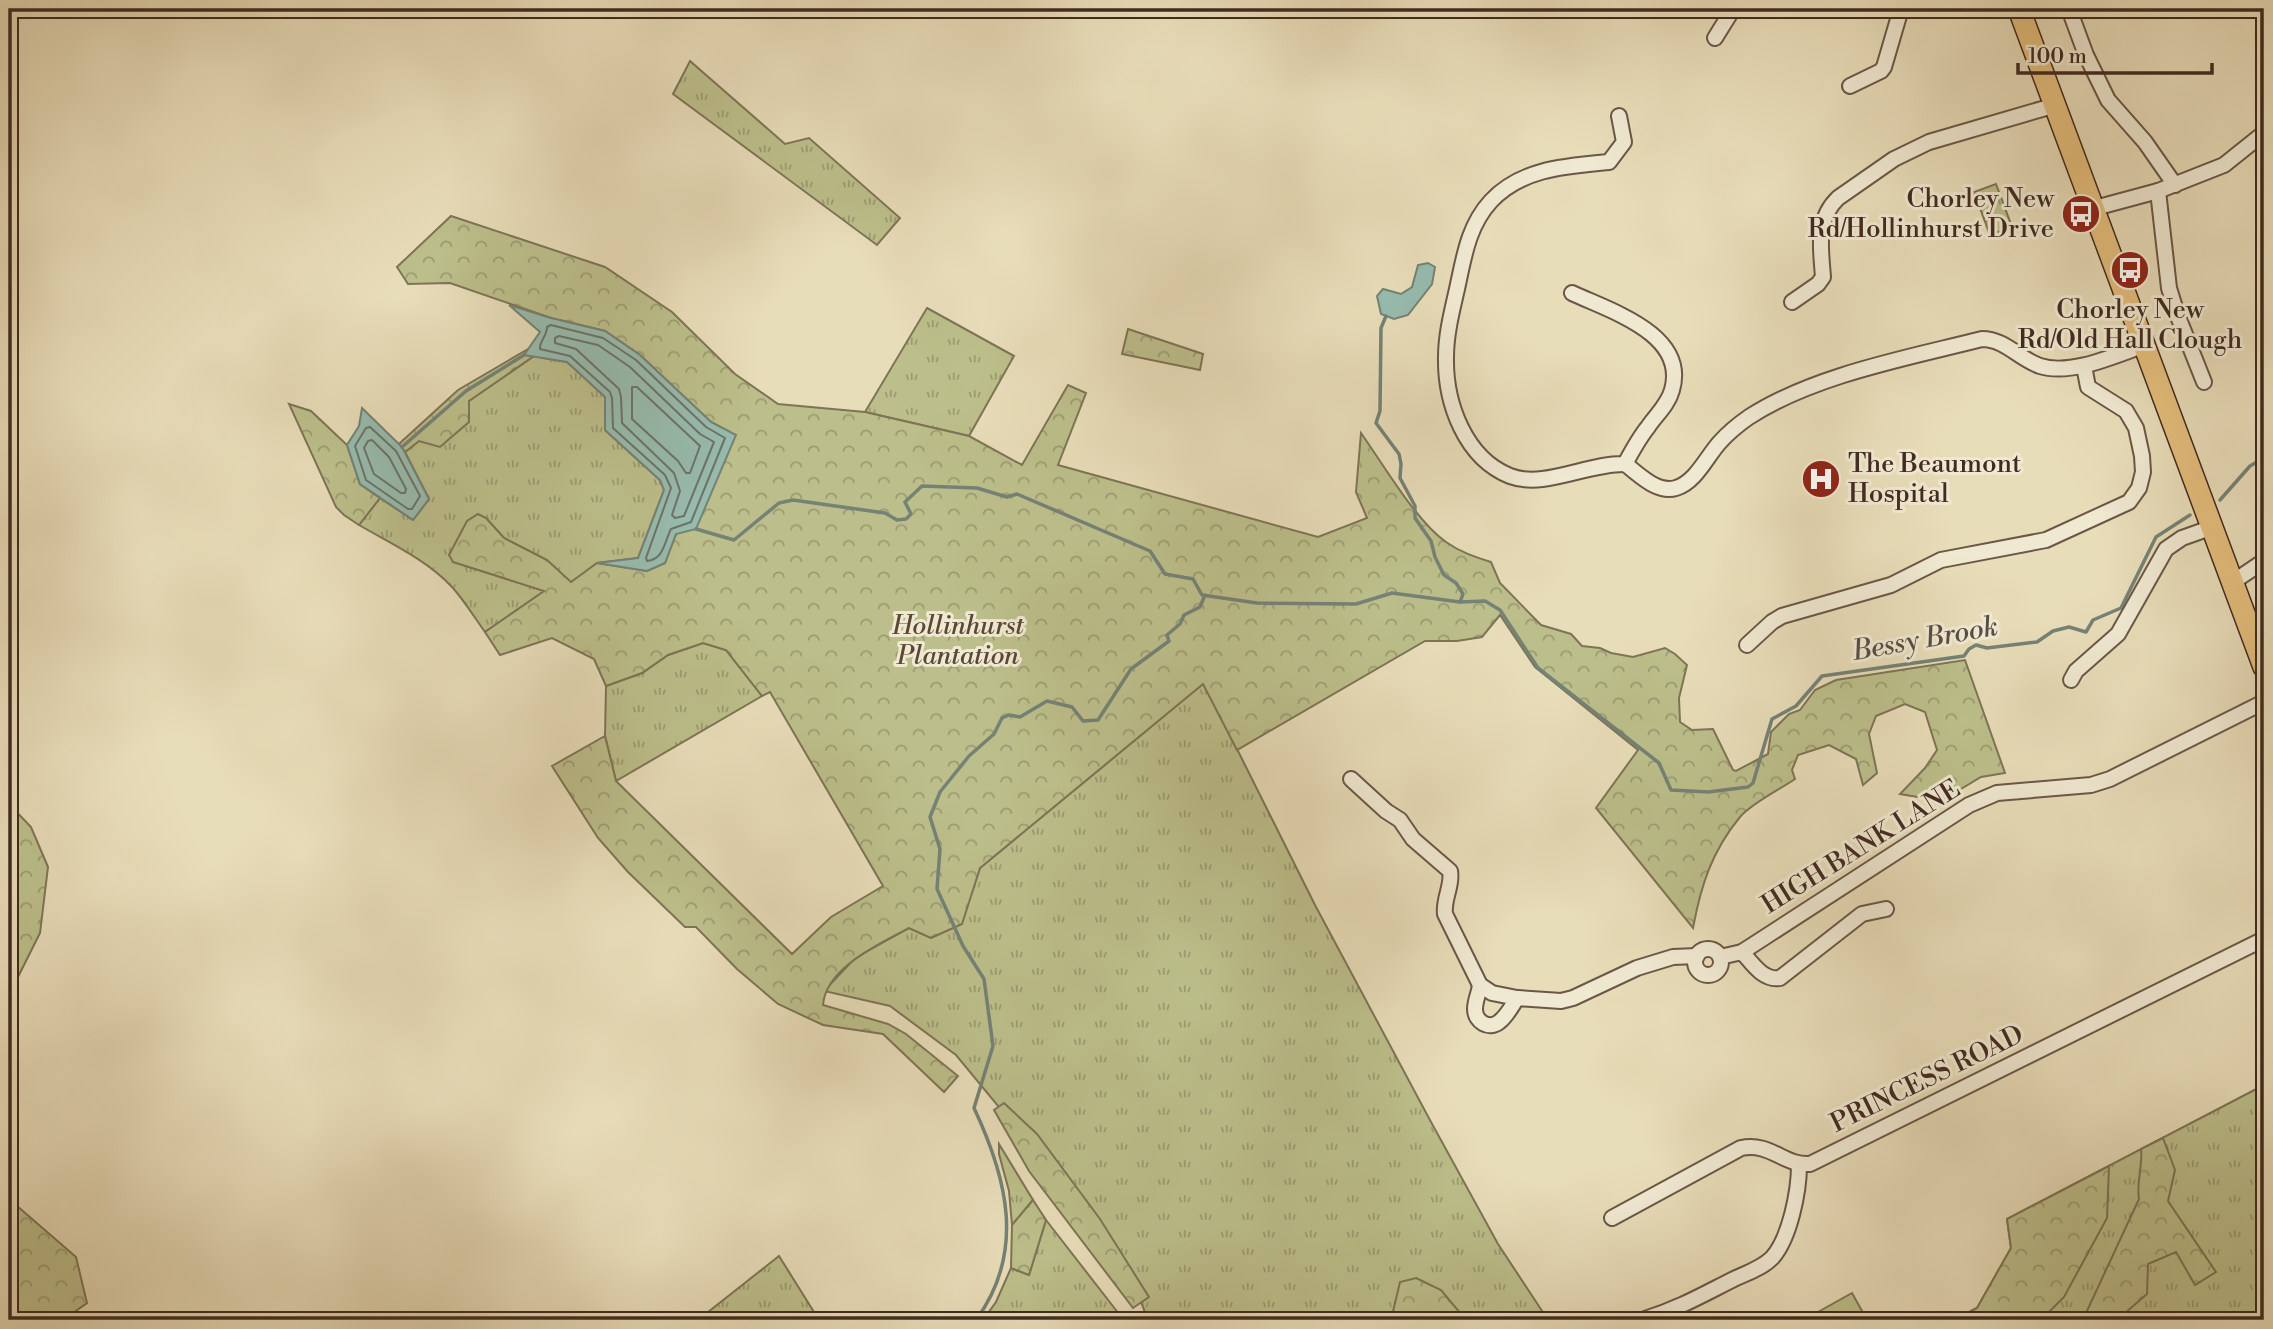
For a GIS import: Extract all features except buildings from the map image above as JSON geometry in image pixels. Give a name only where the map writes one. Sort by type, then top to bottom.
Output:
[{"type":"highway","points":[[2019,9],[2264,667]]},
{"type":"street","points":[[1715,38],[1733,9]]},
{"type":"street","points":[[1850,86],[1884,67],[1900,9]]},
{"type":"street","points":[[2069,9],[2108,100],[2145,142],[2175,185]]},
{"type":"street","points":[[1792,302],[1822,280],[1821,228],[1831,204],[1838,198],[1895,159],[1929,142],[2056,105]]},
{"type":"street","points":[[1619,116],[1624,142],[1609,162],[1540,171],[1514,184],[1486,208],[1472,228],[1466,243],[1448,333],[1447,383],[1457,419],[1475,451],[1499,471],[1513,478],[1551,478],[1596,466],[1625,464],[1658,488],[1674,488],[1689,480],[1721,440],[1784,397],[1866,369],[1982,339],[1997,340],[2040,366],[2084,366],[2145,345]]},
{"type":"street","points":[[2095,208],[2158,191],[2224,165],[2264,133]]},
{"type":"street","points":[[2158,191],[2169,288],[2177,314],[2204,371]]},
{"type":"street","points":[[1572,293],[1652,332],[1669,358],[1673,375],[1672,391],[1625,464]]},
{"type":"street","points":[[1747,645],[1782,616],[1891,585],[1941,559],[2046,540],[2129,502],[2139,488],[2143,472],[2136,428],[2126,411],[2088,387],[2084,366]]},
{"type":"street","points":[[2070,683],[2076,671],[2118,634],[2166,549],[2182,538],[2213,527]]},
{"type":"street","points":[[2233,582],[2264,561]]},
{"type":"street","name":"HIGH BANK LANE","points":[[1720,957],[1742,952],[1969,805],[1997,793],[2091,785],[2110,779],[2264,702]]},
{"type":"street","points":[[1351,779],[1400,820],[1413,839],[1450,871],[1445,914],[1480,985],[1475,1009],[1481,1022],[1489,1026],[1496,1024],[1517,998]]},
{"type":"street","points":[[1742,952],[1759,971],[1770,978],[1780,978],[1862,914],[1886,909]]},
{"type":"street","name":"PRINCESS ROAD","points":[[1799,1165],[1810,1164],[2264,939]]},
{"type":"street","name":"HIGH BANK LANE","points":[[1480,985],[1492,993],[1517,998],[1561,1001],[1637,968],[1673,957],[1697,956],[1706,949],[1715,950],[1720,957],[1718,969],[1708,974],[1697,968],[1697,956]]},
{"type":"street","points":[[1612,1218],[1741,1148],[1764,1147],[1799,1165],[1799,1184],[1786,1231],[1781,1245],[1772,1257],[1755,1270],[1690,1303],[1645,1316]]},
{"type":"green space","points":[[690,61],[785,144],[809,138],[900,218],[877,245],[673,94]]},
{"type":"green space","points":[[1996,184],[2012,227],[1990,235],[1974,192]]},
{"type":"green space","name":"Hollinhurst Plantation","points":[[451,216],[605,267],[672,312],[735,374],[778,404],[865,412],[969,436],[1022,465],[1068,385],[1086,393],[1058,465],[1318,537],[1367,518],[1356,492],[1361,433],[1400,491],[1435,533],[1451,546],[1491,562],[1500,583],[1541,625],[1571,634],[1582,646],[1600,648],[1611,653],[1633,657],[1665,648],[1675,654],[1687,665],[1679,698],[1680,722],[1692,730],[1713,729],[1733,770],[1736,771],[1768,754],[1771,732],[1789,714],[1800,710],[1815,690],[1836,680],[1965,660],[2005,773],[1981,777],[1941,801],[1900,794],[1925,768],[1937,750],[1925,712],[1905,704],[1876,716],[1869,734],[1877,773],[1863,785],[1856,759],[1829,745],[1798,755],[1792,770],[1795,779],[1745,812],[1722,843],[1704,883],[1693,928],[1596,808],[1638,750],[1535,667],[1500,615],[1482,637],[1457,641],[1425,641],[1237,750],[1203,684],[980,868],[962,924],[931,938],[909,928],[856,958],[834,979],[826,991],[823,1005],[888,1024],[906,1034],[958,1076],[944,1092],[883,1034],[823,1025],[778,1004],[737,969],[696,927],[685,927],[628,872],[598,838],[552,766],[605,736],[616,781],[792,954],[831,917],[883,886],[770,692],[762,696],[726,650],[703,643],[668,655],[642,673],[606,686],[594,659],[552,638],[500,655],[485,632],[544,591],[453,562],[449,555],[467,521],[478,514],[486,518],[504,538],[547,560],[571,582],[597,563],[647,571],[665,563],[676,534],[735,435],[711,422],[640,355],[605,331],[551,318],[450,283],[408,284],[397,267]]},
{"type":"green space","points":[[927,308],[1014,356],[969,436],[865,412]]},
{"type":"green space","points":[[1128,329],[1203,354],[1200,370],[1122,354]]},
{"type":"green space","points":[[528,349],[524,355],[534,356],[469,401],[469,422],[440,447],[419,441],[405,452],[399,444],[458,390]]},
{"type":"green space","points":[[534,356],[567,362],[606,397],[605,430],[660,480],[664,490],[638,558],[597,563],[571,583],[547,560],[504,538],[486,518],[453,562],[545,591],[485,632],[461,597],[442,577],[408,553],[359,525],[380,498],[413,520],[429,499],[405,452],[469,401]]},
{"type":"green space","points":[[289,404],[311,411],[347,445],[360,484],[380,498],[359,525],[336,507]]},
{"type":"green space","points":[[703,643],[726,650],[762,696],[616,781],[605,736],[606,686],[642,673],[668,655]]},
{"type":"green space","points":[[1204,683],[1315,905],[1431,1122],[1498,1244],[1548,1320],[1148,1320],[1141,1302],[999,1107],[956,1055],[890,1006],[824,991],[855,958],[909,928],[931,938],[961,924],[980,868]]},
{"type":"green space","points":[[9,804],[31,827],[48,867],[40,933],[9,995]]},
{"type":"green space","points":[[2264,1085],[2264,1320],[1954,1320],[1977,1308],[2011,1248],[2007,1219]]},
{"type":"green space","points":[[1004,1103],[1037,1134],[1100,1219],[1149,1297],[1133,1308],[1029,1171],[994,1110]]},
{"type":"green space","points":[[2163,1138],[2175,1170],[2168,1201],[2216,1272],[2195,1285],[2176,1252],[2148,1264],[2147,1294],[2117,1320],[2088,1320],[2086,1313],[2139,1199],[2141,1149]]},
{"type":"green space","points":[[999,1144],[1033,1200],[1012,1225],[1009,1191]]},
{"type":"green space","points":[[2109,1166],[2107,1218],[2064,1297],[2041,1320],[1954,1320],[1977,1308],[2011,1248],[2007,1219]]},
{"type":"green space","points":[[9,1199],[76,1257],[87,1303],[63,1320],[9,1320]]},
{"type":"green space","points":[[1033,1200],[1046,1220],[1029,1275],[1011,1268],[1012,1225]]},
{"type":"green space","points":[[1046,1220],[1123,1320],[983,1320],[996,1302],[1011,1268],[1029,1275]]},
{"type":"green space","points":[[779,1256],[819,1320],[698,1320]]},
{"type":"green space","points":[[1416,1278],[1441,1290],[1466,1320],[1391,1320],[1400,1282]]},
{"type":"green space","points":[[1852,1293],[1867,1320],[1823,1320],[1818,1312]]},
{"type":"water","points":[[1428,263],[1435,267],[1432,284],[1408,315],[1394,319],[1381,314],[1377,296],[1383,289],[1401,294],[1412,287],[1418,265]]},
{"type":"water","points":[[509,305],[605,331],[640,355],[711,422],[736,435],[696,529],[676,534],[665,563],[647,571],[597,563],[638,558],[664,490],[660,480],[605,430],[605,397],[567,362],[524,355],[540,332]]},
{"type":"water","points":[[362,408],[402,447],[429,499],[413,520],[360,484],[347,445],[359,426]]},
{"type":"waterway","points":[[1386,316],[1381,328],[1380,411],[1376,423],[1399,454],[1400,478],[1415,506],[1415,518],[1431,541],[1444,575],[1456,583],[1463,594],[1460,602]]},
{"type":"waterway","points":[[402,447],[466,391],[524,355]]},
{"type":"waterway","name":"Bessy Brook","points":[[2220,500],[2250,466],[2264,458]]},
{"type":"waterway","name":"Bessy Brook","points":[[696,529],[734,540],[779,503],[793,500],[885,513],[897,520],[906,519],[911,514],[905,502],[922,486],[977,488],[1007,497],[1017,494],[1150,551],[1165,574],[1193,579],[1202,595],[1257,603],[1356,604],[1392,593],[1460,602],[1485,601],[1500,610],[1538,668],[1659,763],[1671,790],[1708,792],[1748,787],[1753,783],[1772,719],[1796,706],[1822,676],[1964,656],[1976,645],[1987,648],[2037,642],[2053,631],[2069,627],[2086,632],[2093,620],[2121,608],[2156,537],[2190,515]]},
{"type":"waterway","points":[[976,1320],[992,1294],[1006,1241],[1002,1188],[986,1134],[974,1108],[993,1046],[984,979],[963,946],[937,889],[940,849],[930,817],[940,792],[969,756],[994,734],[1002,718],[1009,715],[1020,717],[1047,701],[1072,707],[1083,721],[1098,720],[1131,669],[1169,641],[1167,635],[1180,624],[1184,615],[1200,607],[1205,595]]},
{"type":"place","name":"Chorley New Rd/Hollinhurst Drive","points":[[2081,214]]},
{"type":"place","name":"Chorley New Rd/Old Hall Clough","points":[[2130,270]]},
{"type":"place","name":"The Beaumont Hospital","points":[[1821,479]]}]
